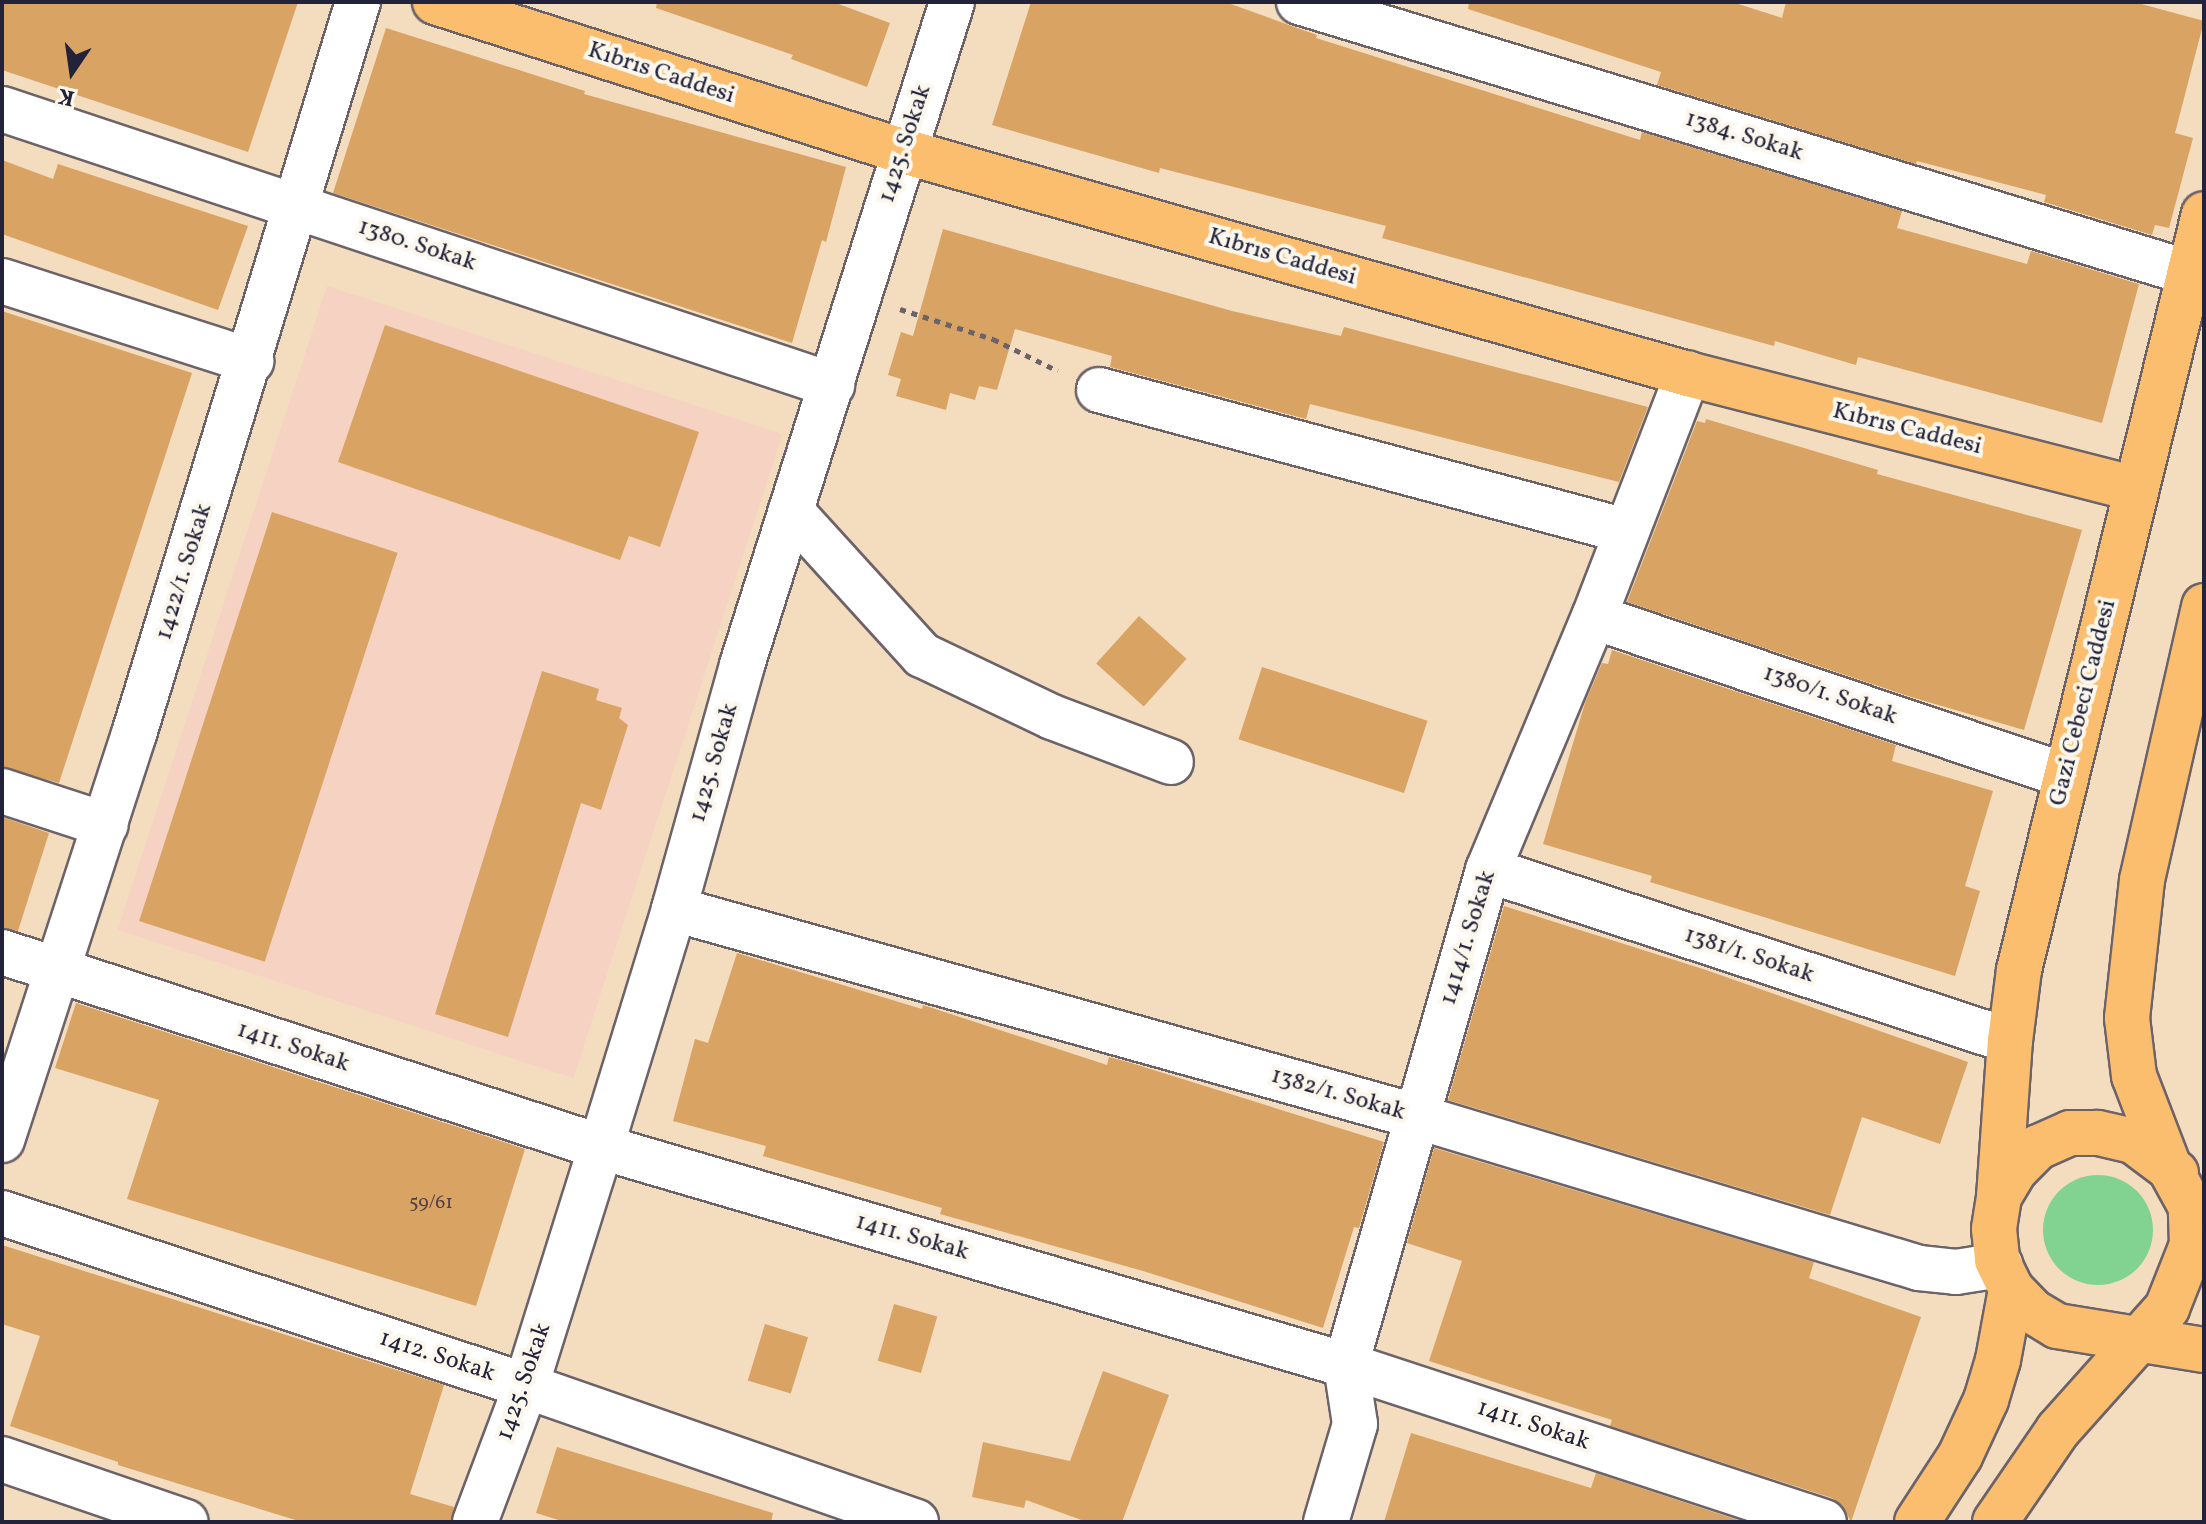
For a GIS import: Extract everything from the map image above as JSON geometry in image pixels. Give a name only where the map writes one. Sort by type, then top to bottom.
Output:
[{"type":"main road","name":"Kıbrıs Caddesi","points":[[435,2],[903,151],[1688,374],[2137,489]]},
{"type":"main road","name":"Gazi Cebeci Caddesi","points":[[1999,1197],[2010,1041],[2019,970],[2204,214]]},
{"type":"main road","points":[[1995,1522],[2058,1430],[2167,1308],[2192,1245],[2191,1207],[2169,1167],[2134,1076],[2127,1018],[2142,880],[2204,606]]},
{"type":"main road","points":[[1917,1522],[1960,1456],[1986,1400],[1998,1360],[2006,1277],[1994,1229],[1999,1197],[2015,1170],[2038,1147],[2070,1133],[2097,1133],[2133,1141],[2204,1193]]},
{"type":"main road","points":[[2006,1277],[2032,1311],[2057,1326],[2204,1350]]},
{"type":"street","name":"1422/1. Sokak","points":[[2,1140],[106,825],[299,207],[358,2]]},
{"type":"street","name":"1425. Sokak","points":[[475,1522],[526,1386],[674,909],[742,665],[952,2]]},
{"type":"street","name":"1384. Sokak","points":[[1299,2],[2190,273]]},
{"type":"street","name":"1380. Sokak","points":[[2,109],[832,385]]},
{"type":"street","points":[[2,281],[251,361]]},
{"type":"street","name":"1414/1. Sokak","points":[[1326,1522],[1355,1424],[1346,1365],[1488,870],[1594,617],[1688,374]]},
{"type":"street","points":[[1099,390],[1626,531]]},
{"type":"street","points":[[791,511],[922,655],[1052,717],[1171,762]]},
{"type":"street","name":"1380/1. Sokak","points":[[1594,617],[2066,776]]},
{"type":"street","points":[[2,791],[106,825]]},
{"type":"street","name":"1381/1. Sokak","points":[[1488,870],[2010,1041]]},
{"type":"street","name":"1382/1. Sokak","points":[[674,909],[1415,1116],[1919,1268],[2006,1277]]},
{"type":"street","name":"1411. Sokak","points":[[2,952],[58,973],[601,1147],[1346,1365],[1824,1522]]},
{"type":"street","name":"1412. Sokak","points":[[2,1213],[526,1386],[916,1522]]},
{"type":"street","points":[[2,1459],[186,1522]]},
{"type":"path","points":[[859,295],[993,339],[1099,390]]},
{"type":"shaded area","points":[[327,286],[783,434],[573,1078],[118,930]]},
{"type":"green space","points":[[2098,1175],[2119,1179],[2137,1191],[2149,1209],[2153,1230],[2149,1251],[2137,1269],[2119,1281],[2098,1285],[2077,1281],[2059,1269],[2047,1251],[2043,1230],[2047,1209],[2059,1191],[2077,1179]]},
{"type":"building","points":[[2,2],[298,2],[248,152],[2,70]]},
{"type":"building","points":[[657,2],[833,2],[890,23],[867,87],[791,59],[793,55],[656,8]]},
{"type":"building","points":[[1031,2],[1225,2],[1317,35],[1316,38],[1640,140],[1642,132],[1902,211],[1897,228],[2027,264],[2031,251],[2139,284],[2102,423],[1858,357],[1856,365],[1775,341],[1774,346],[1382,238],[1386,226],[1160,168],[1159,173],[992,125]]},
{"type":"building","points":[[1469,2],[1732,2],[1782,18],[1786,2],[2134,2],[2204,21],[2175,133],[2193,138],[2169,228],[2155,225],[2152,235],[2044,202],[2046,195],[1917,161],[1916,164],[1657,85],[1661,72],[1468,9]]},
{"type":"building","points":[[386,28],[585,91],[584,94],[846,167],[826,242],[822,240],[792,343],[333,193]]},
{"type":"building","points":[[2,160],[53,179],[58,164],[248,226],[218,310],[2,234]]},
{"type":"building","points":[[943,229],[1232,311],[1341,336],[1344,327],[1648,407],[1619,482],[1310,404],[1306,419],[1110,367],[1112,356],[1015,329],[997,390],[979,386],[975,400],[950,393],[946,410],[896,396],[901,379],[888,375],[901,332],[913,336]]},
{"type":"building","points":[[2,311],[192,373],[59,783],[2,767]]},
{"type":"building","points":[[385,325],[699,432],[660,547],[629,536],[620,560],[338,462]]},
{"type":"building","points":[[1706,419],[1878,470],[1877,474],[2082,530],[2024,730],[1911,697],[1627,602],[1697,421],[1705,423]]},
{"type":"building","points":[[272,512],[398,553],[265,962],[139,921]]},
{"type":"building","points":[[1139,616],[1187,659],[1144,706],[1096,664]]},
{"type":"building","points":[[1612,650],[1896,745],[1892,761],[1993,791],[1965,886],[1980,891],[1955,976],[1650,882],[1652,876],[1543,844],[1585,703],[1602,663],[1608,664]]},
{"type":"building","points":[[1262,667],[1427,721],[1404,793],[1239,739]]},
{"type":"building","points":[[542,671],[599,689],[596,700],[622,708],[619,718],[628,725],[601,810],[581,803],[508,1037],[435,1014]]},
{"type":"building","points":[[2,817],[49,833],[18,931],[2,928]]},
{"type":"building","points":[[1504,906],[1706,970],[1968,1062],[1940,1144],[1862,1117],[1830,1215],[1448,1100]]},
{"type":"building","points":[[737,953],[922,1009],[923,1005],[1107,1065],[1109,1057],[1128,1062],[1384,1142],[1359,1228],[1354,1227],[1323,1328],[1143,1271],[940,1214],[942,1208],[763,1156],[766,1146],[673,1121],[695,1039],[708,1043]]},
{"type":"building","points":[[76,1003],[525,1149],[476,1306],[127,1199],[159,1100],[55,1068]]},
{"type":"building","points":[[1434,1148],[1814,1262],[1809,1278],[1921,1317],[1851,1522],[1843,1506],[1832,1498],[1610,1426],[1612,1420],[1429,1361],[1462,1261],[1407,1243]]},
{"type":"building","points":[[2,1245],[444,1385],[410,1494],[454,1507],[451,1522],[302,1522],[118,1465],[118,1462],[10,1426],[40,1336],[2,1324]]},
{"type":"building","points":[[894,1304],[937,1316],[921,1373],[878,1361]]},
{"type":"building","points":[[765,1324],[808,1337],[791,1394],[748,1380]]},
{"type":"building","points":[[1103,1371],[1169,1395],[1122,1522],[1087,1522],[1026,1500],[1024,1508],[972,1497],[983,1442],[1070,1461]]},
{"type":"building","points":[[1411,1433],[1591,1488],[1596,1473],[1744,1522],[1384,1522]]},
{"type":"building","points":[[557,1447],[773,1513],[771,1522],[565,1522],[536,1513]]}]
